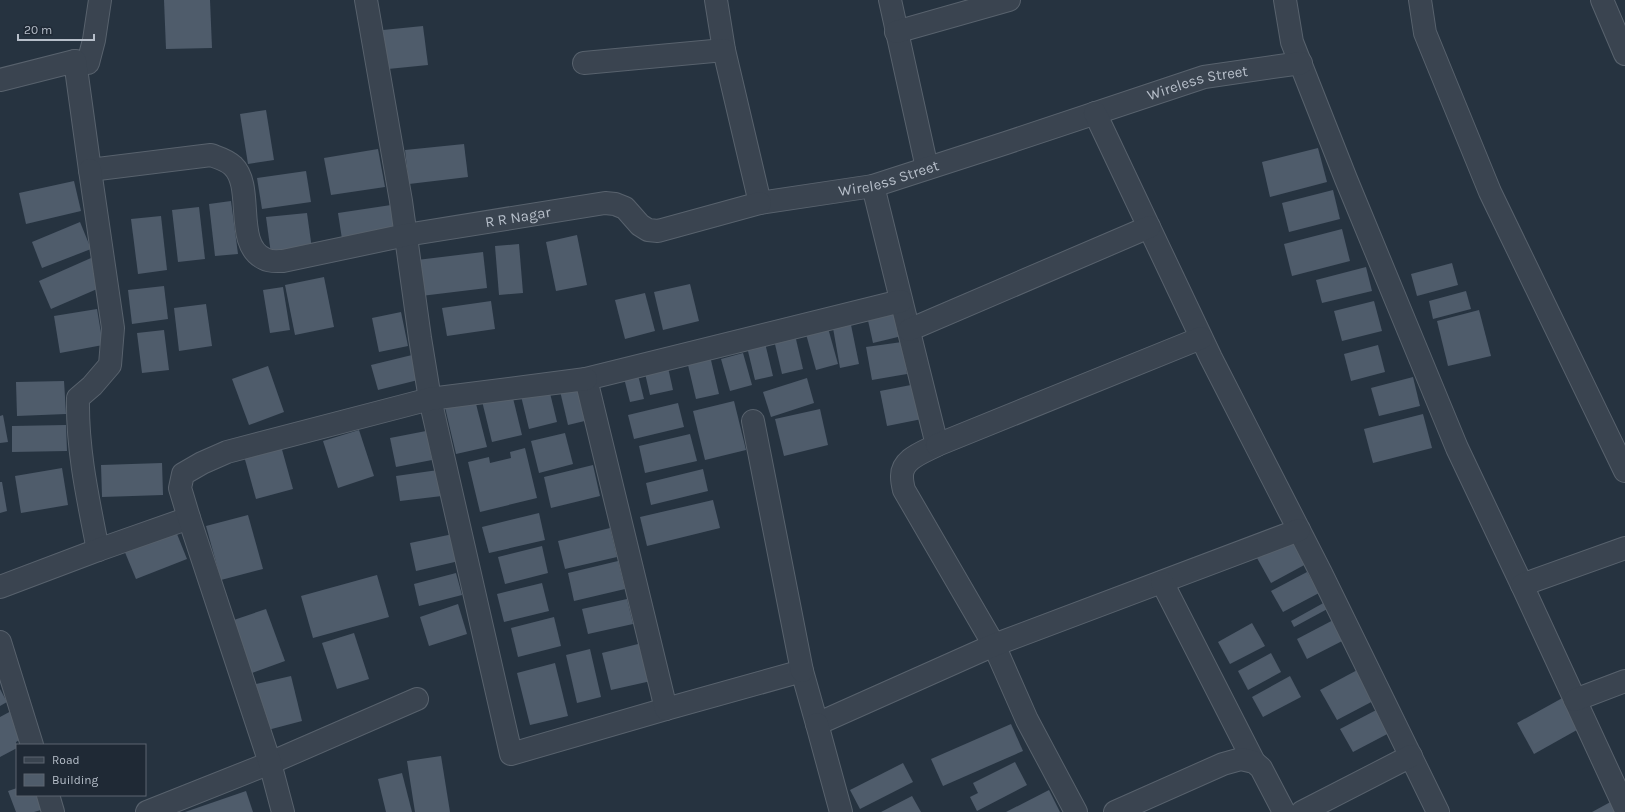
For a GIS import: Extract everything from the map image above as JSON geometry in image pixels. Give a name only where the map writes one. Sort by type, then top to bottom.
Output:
[{"type":"street","points":[[0,80],[74,61],[88,64],[94,40],[100,0]]},
{"type":"street","points":[[366,0],[402,200],[430,399],[512,754],[802,671]]},
{"type":"street","points":[[716,0],[724,50],[760,203]]},
{"type":"street","points":[[890,0],[896,32],[928,168]]},
{"type":"street","points":[[896,32],[1009,0]]},
{"type":"street","points":[[1285,0],[1292,42],[1300,63],[1346,179],[1457,448],[1625,808]]},
{"type":"street","points":[[1420,0],[1425,33],[1490,192],[1625,471]]},
{"type":"street","points":[[1602,0],[1625,54]]},
{"type":"street","points":[[584,63],[724,50]]},
{"type":"street","points":[[74,61],[113,328],[110,365],[92,386],[78,398],[77,426],[83,475],[98,550]]},
{"type":"street","name":"Wireless Street","points":[[760,203],[873,186],[1204,77],[1300,63]]},
{"type":"street","points":[[1095,113],[1202,338],[1299,530],[1438,812]]},
{"type":"street","name":"R R Nagar","points":[[90,170],[211,155],[225,160],[234,167],[241,180],[248,234],[254,250],[265,260],[283,261],[406,235],[605,203],[615,204],[625,208],[640,225],[648,230],[658,231],[760,203]]},
{"type":"street","points":[[873,186],[937,445]]},
{"type":"street","points":[[909,330],[1149,226]]},
{"type":"street","points":[[283,812],[270,763],[180,488],[183,474],[202,463],[227,452],[430,399],[586,379],[901,301]]},
{"type":"street","points":[[1076,812],[1027,720],[994,645],[904,490],[902,476],[906,465],[915,456],[937,445],[1202,338]]},
{"type":"street","points":[[586,379],[666,709]]},
{"type":"street","points":[[753,422],[802,671],[841,812]]},
{"type":"street","points":[[0,587],[189,518]]},
{"type":"street","points":[[817,724],[994,645],[1299,530]]},
{"type":"street","points":[[1522,585],[1625,548]]},
{"type":"street","points":[[1162,582],[1254,762],[1261,768],[1284,812]]},
{"type":"street","points":[[0,642],[32,744]]},
{"type":"street","points":[[1575,700],[1625,681]]},
{"type":"street","points":[[147,812],[270,763],[417,699]]},
{"type":"street","points":[[1302,812],[1411,756]]},
{"type":"street","points":[[1115,812],[1223,764],[1240,759],[1254,762]]},
{"type":"street","points":[[48,796],[54,812]]},
{"type":"building","points":[[164,0],[210,0],[212,48],[166,49]]},
{"type":"building","points":[[423,26],[428,65],[388,69],[383,30]]},
{"type":"building","points":[[266,110],[274,160],[248,164],[240,114]]},
{"type":"building","points":[[464,144],[468,177],[409,184],[405,150]]},
{"type":"building","points":[[1318,148],[1327,182],[1270,197],[1262,162]]},
{"type":"building","points":[[378,149],[385,187],[331,195],[324,158]]},
{"type":"building","points":[[306,171],[311,202],[262,209],[257,178]]},
{"type":"building","points":[[74,181],[81,211],[26,224],[19,193]]},
{"type":"building","points":[[1333,190],[1340,219],[1289,232],[1282,203]]},
{"type":"building","points":[[231,201],[238,254],[215,256],[209,204]]},
{"type":"building","points":[[391,205],[395,232],[342,239],[338,213]]},
{"type":"building","points":[[199,207],[205,259],[178,262],[172,210]]},
{"type":"building","points":[[307,213],[312,249],[271,254],[266,217]]},
{"type":"building","points":[[161,216],[167,270],[138,274],[131,219]]},
{"type":"building","points":[[80,222],[91,249],[42,268],[32,242]]},
{"type":"building","points":[[1342,229],[1350,261],[1292,276],[1284,244]]},
{"type":"building","points":[[577,235],[587,285],[556,291],[546,242]]},
{"type":"building","points":[[519,244],[523,293],[499,295],[495,246]]},
{"type":"building","points":[[483,252],[487,288],[421,296],[417,260]]},
{"type":"building","points":[[91,258],[104,286],[51,309],[39,281]]},
{"type":"building","points":[[1452,263],[1458,285],[1417,296],[1411,274]]},
{"type":"building","points":[[1366,267],[1372,291],[1322,303],[1316,280]]},
{"type":"building","points":[[324,277],[334,327],[295,335],[285,285]]},
{"type":"building","points":[[690,284],[699,321],[663,330],[654,292]]},
{"type":"building","points":[[164,286],[168,319],[132,324],[128,290]]},
{"type":"building","points":[[283,287],[290,330],[270,333],[263,290]]},
{"type":"building","points":[[1466,291],[1471,309],[1433,319],[1429,301]]},
{"type":"building","points":[[645,293],[655,331],[625,339],[615,300]]},
{"type":"building","points":[[491,301],[495,329],[447,336],[442,308]]},
{"type":"building","points":[[1374,301],[1382,331],[1342,341],[1334,311]]},
{"type":"building","points":[[206,304],[212,346],[179,351],[174,308]]},
{"type":"building","points":[[97,309],[103,345],[60,353],[54,316]]},
{"type":"building","points":[[896,309],[902,336],[873,343],[867,316]]},
{"type":"building","points":[[1479,310],[1491,356],[1448,366],[1437,321]]},
{"type":"building","points":[[401,312],[408,346],[379,352],[372,318]]},
{"type":"building","points":[[851,325],[859,364],[840,368],[833,328]]},
{"type":"building","points":[[828,328],[838,364],[816,370],[806,334]]},
{"type":"building","points":[[164,330],[169,370],[142,373],[137,333]]},
{"type":"building","points":[[795,335],[803,369],[782,374],[774,340]]},
{"type":"building","points":[[902,342],[907,374],[872,380],[866,347]]},
{"type":"building","points":[[765,343],[773,376],[755,380],[747,347]]},
{"type":"building","points":[[1378,345],[1385,372],[1351,381],[1344,354]]},
{"type":"building","points":[[743,353],[752,385],[730,391],[721,359]]},
{"type":"building","points":[[412,355],[418,380],[378,390],[371,365]]},
{"type":"building","points":[[710,356],[719,394],[696,399],[687,361]]},
{"type":"building","points":[[667,363],[673,390],[650,395],[644,369]]},
{"type":"building","points":[[268,366],[284,412],[249,425],[232,379]]},
{"type":"building","points":[[637,371],[644,399],[630,402],[623,374]]},
{"type":"building","points":[[1413,377],[1420,406],[1379,416],[1371,388]]},
{"type":"building","points":[[807,378],[814,403],[771,417],[763,392]]},
{"type":"building","points":[[64,381],[66,414],[17,416],[16,382]]},
{"type":"building","points":[[916,384],[922,419],[887,426],[880,391]]},
{"type":"building","points":[[584,386],[593,419],[568,425],[560,391]]},
{"type":"building","points":[[549,389],[557,422],[529,429],[521,396]]},
{"type":"building","points":[[512,394],[522,435],[492,442],[482,401]]},
{"type":"building","points":[[475,400],[487,447],[456,454],[445,407]]},
{"type":"building","points":[[734,401],[746,450],[705,460],[693,411]]},
{"type":"building","points":[[678,403],[684,427],[634,439],[628,415]]},
{"type":"building","points":[[820,409],[828,445],[784,456],[775,419]]},
{"type":"building","points":[[1423,414],[1432,448],[1373,463],[1364,429]]},
{"type":"building","points":[[3,415],[8,442],[0,443],[0,416]]},
{"type":"building","points":[[66,425],[67,451],[12,452],[12,426]]},
{"type":"building","points":[[359,430],[374,476],[338,488],[323,441]]},
{"type":"building","points":[[426,431],[432,460],[396,467],[390,438]]},
{"type":"building","points":[[565,433],[573,464],[539,473],[531,441]]},
{"type":"building","points":[[690,434],[697,461],[645,473],[639,446]]},
{"type":"building","points":[[281,446],[293,489],[256,499],[244,456]]},
{"type":"building","points":[[525,448],[537,498],[480,512],[468,462],[489,457],[490,463],[511,458],[510,452]]},
{"type":"building","points":[[162,463],[163,495],[102,497],[101,465]]},
{"type":"building","points":[[593,465],[600,496],[551,508],[544,477]]},
{"type":"building","points":[[62,468],[68,505],[21,513],[15,476]]},
{"type":"building","points":[[703,469],[708,491],[651,505],[646,483]]},
{"type":"building","points":[[438,470],[442,496],[400,501],[396,476]]},
{"type":"building","points":[[0,482],[2,482],[7,511],[0,513]]},
{"type":"building","points":[[713,500],[720,528],[647,546],[640,517]]},
{"type":"building","points":[[539,513],[545,540],[489,553],[482,527]]},
{"type":"building","points":[[248,515],[263,569],[221,580],[206,526]]},
{"type":"building","points":[[610,528],[617,557],[565,569],[558,541]]},
{"type":"building","points":[[175,529],[187,559],[136,579],[124,550]]},
{"type":"building","points":[[453,534],[459,561],[416,571],[410,543]]},
{"type":"building","points":[[1294,538],[1308,563],[1271,583],[1257,558]]},
{"type":"building","points":[[542,546],[548,573],[505,584],[498,557]]},
{"type":"building","points":[[618,561],[625,589],[574,601],[568,573]]},
{"type":"building","points":[[1307,572],[1319,593],[1283,612],[1271,591]]},
{"type":"building","points":[[456,573],[462,595],[419,606],[414,584]]},
{"type":"building","points":[[377,575],[389,617],[313,638],[301,596]]},
{"type":"building","points":[[542,583],[549,611],[504,622],[497,594]]},
{"type":"building","points":[[627,599],[633,624],[588,634],[582,609]]},
{"type":"building","points":[[1327,601],[1331,607],[1294,627],[1291,621]]},
{"type":"building","points":[[458,604],[467,634],[429,646],[420,617]]},
{"type":"building","points":[[266,609],[285,661],[244,676],[225,623]]},
{"type":"building","points":[[554,617],[561,646],[518,657],[511,628]]},
{"type":"building","points":[[1339,617],[1350,637],[1307,659],[1297,639]]},
{"type":"building","points":[[1252,623],[1265,646],[1230,664],[1218,642]]},
{"type":"building","points":[[354,633],[369,679],[337,689],[322,643]]},
{"type":"building","points":[[642,643],[651,681],[611,690],[602,653]]},
{"type":"building","points":[[590,649],[601,697],[577,703],[566,655]]},
{"type":"building","points":[[1271,653],[1281,672],[1248,690],[1238,671]]},
{"type":"building","points":[[555,663],[568,716],[530,725],[517,673]]},
{"type":"building","points":[[1361,668],[1377,699],[1337,720],[1320,690]]},
{"type":"building","points":[[291,676],[302,721],[264,731],[252,685]]},
{"type":"building","points":[[1290,676],[1301,697],[1263,717],[1252,697]]},
{"type":"building","points":[[0,689],[7,702],[0,706]]},
{"type":"building","points":[[1566,696],[1584,726],[1534,754],[1517,723]]},
{"type":"building","points":[[1380,708],[1393,731],[1353,752],[1340,729]]},
{"type":"building","points":[[13,710],[21,739],[16,742],[16,749],[0,757],[0,717]]},
{"type":"building","points":[[1011,724],[1023,751],[943,786],[931,759]]},
{"type":"building","points":[[441,756],[450,812],[415,812],[407,761]]},
{"type":"building","points":[[1015,762],[1027,785],[977,811],[970,797],[978,793],[973,783]]},
{"type":"building","points":[[903,763],[913,782],[860,809],[850,790]]},
{"type":"building","points":[[402,773],[412,812],[386,812],[378,779]]},
{"type":"building","points":[[16,788],[16,796],[36,796],[41,810],[34,812],[16,812],[8,791]]},
{"type":"building","points":[[1049,790],[1060,812],[1006,812]]},
{"type":"building","points":[[246,791],[253,812],[185,812]]},
{"type":"building","points":[[912,796],[921,812],[881,812]]},
{"type":"building","points":[[1616,799],[1623,812],[1592,812]]}]
